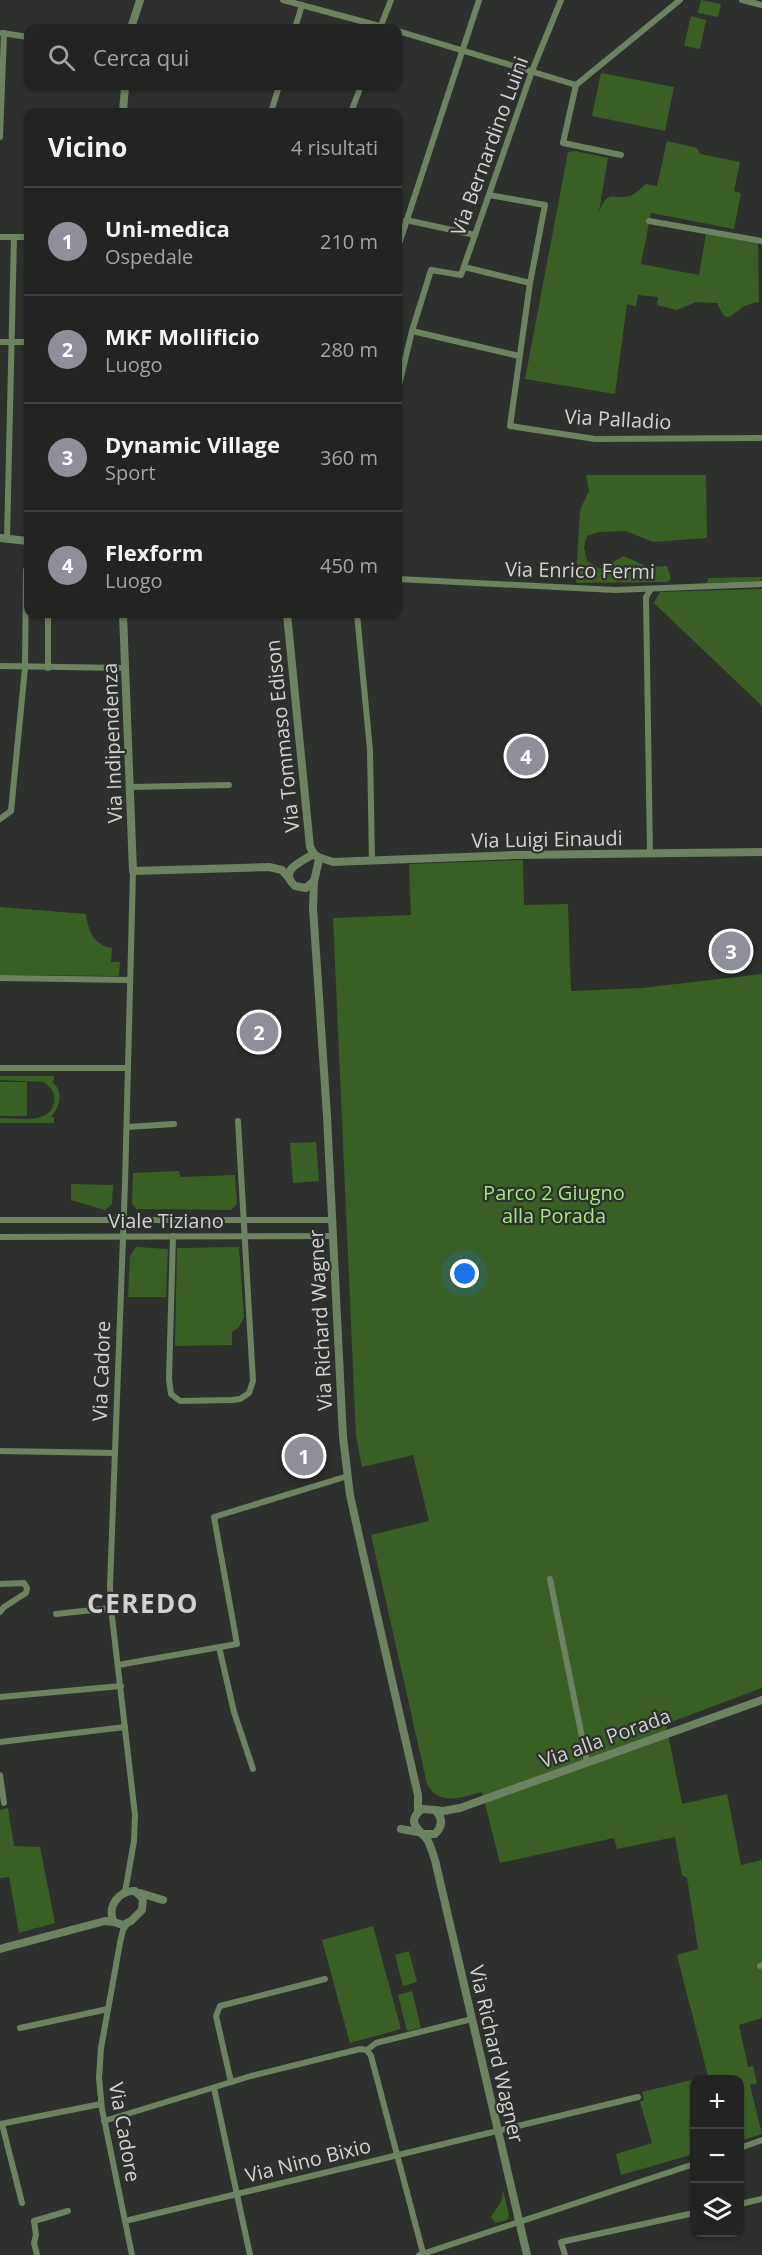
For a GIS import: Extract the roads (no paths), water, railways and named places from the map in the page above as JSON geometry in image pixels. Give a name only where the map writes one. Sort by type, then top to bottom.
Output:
[{"type":"street","points":[[132,24],[140,0]]},
{"type":"street","points":[[283,0],[369,24]]},
{"type":"street","points":[[384,24],[391,0]]},
{"type":"street","points":[[402,233],[479,0]]},
{"type":"street","name":"Via Bernardino Luini","points":[[412,331],[430,270],[461,274],[532,71],[561,0]]},
{"type":"street","points":[[621,155],[563,143],[576,85],[680,0]]},
{"type":"street","points":[[742,0],[762,5]]},
{"type":"street","points":[[296,24],[302,5]]},
{"type":"street","points":[[0,135],[2,33],[24,36]]},
{"type":"street","points":[[402,33],[576,85]]},
{"type":"street","points":[[123,108],[124,90]]},
{"type":"street","points":[[272,108],[278,90]]},
{"type":"street","points":[[353,108],[359,90]]},
{"type":"street","points":[[402,372],[412,331],[519,356],[545,205],[489,195]]},
{"type":"street","points":[[406,219],[475,235]]},
{"type":"street","points":[[649,220],[762,241]]},
{"type":"street","points":[[0,237],[24,237]]},
{"type":"street","points":[[14,237],[12,342],[3,539],[24,541]]},
{"type":"street","points":[[464,267],[530,283]]},
{"type":"street","points":[[0,342],[24,342]]},
{"type":"street","name":"Via Palladio","points":[[519,356],[510,426],[596,439],[762,438]]},
{"type":"street","name":"Via Enrico Fermi","points":[[402,579],[574,589],[651,589],[762,584]]},
{"type":"street","points":[[650,854],[646,597],[651,589]]},
{"type":"street","points":[[0,819],[11,811],[25,668],[26,618]]},
{"type":"street","points":[[48,618],[48,668]]},
{"type":"street","name":"Via Indipendenza","points":[[123,618],[133,871]]},
{"type":"street","name":"Via Tommaso Edison","points":[[287,618],[310,847],[316,856]]},
{"type":"street","points":[[357,618],[370,750],[372,861]]},
{"type":"street","points":[[0,666],[126,668]]},
{"type":"street","points":[[131,787],[230,784]]},
{"type":"street","name":"Via Luigi Einaudi","points":[[316,856],[333,862],[514,855],[762,852]]},
{"type":"street","points":[[289,878],[293,866],[316,856]]},
{"type":"street","name":"Via Richard Wagner","points":[[316,856],[319,863],[314,880],[313,908],[343,1437],[359,1536],[418,1795],[416,1816]]},
{"type":"street","points":[[297,887],[306,888],[321,869],[333,862]]},
{"type":"street","points":[[133,871],[270,867],[282,870],[304,893],[313,908]]},
{"type":"street","name":"Via Cadore","points":[[125,1892],[136,1826],[111,1608],[133,871]]},
{"type":"street","points":[[0,978],[130,980]]},
{"type":"street","points":[[0,1068],[128,1068]]},
{"type":"street","points":[[172,1236],[169,1379],[171,1394],[180,1401],[240,1399],[249,1393],[253,1381],[238,1121]]},
{"type":"street","points":[[127,1127],[174,1124]]},
{"type":"street","name":"Viale Tiziano","points":[[0,1220],[332,1220]]},
{"type":"street","name":"Viale Tiziano","points":[[0,1237],[333,1236]]},
{"type":"street","points":[[0,1451],[114,1453]]},
{"type":"street","points":[[118,1665],[237,1644],[214,1517],[348,1476]]},
{"type":"street","points":[[550,1579],[587,1762]]},
{"type":"street","points":[[0,1584],[24,1583],[27,1588],[26,1593],[0,1612]]},
{"type":"street","points":[[56,1614],[111,1608]]},
{"type":"street","points":[[219,1647],[234,1712],[253,1769]]},
{"type":"street","points":[[0,1697],[121,1686]]},
{"type":"street","name":"Via alla Porada","points":[[433,1810],[460,1808],[762,1700]]},
{"type":"street","points":[[0,1742],[125,1727]]},
{"type":"street","points":[[0,1774],[4,1803]]},
{"type":"street","points":[[418,1795],[441,1817],[439,1828],[431,1835],[401,1829],[416,1816],[433,1810]]},
{"type":"street","name":"Via alla Porada","points":[[439,1828],[460,1808]]},
{"type":"street","points":[[416,1816],[420,1833]]},
{"type":"street","name":"Via Richard Wagner","points":[[435,1860],[434,1844],[439,1828]]},
{"type":"street","name":"Via Richard Wagner","points":[[420,1833],[427,1839],[435,1860],[527,2255]]},
{"type":"street","name":"Via Cadore","points":[[130,1871],[137,1892]]},
{"type":"street","points":[[0,1949],[90,1925],[105,1921],[127,1924],[142,1910],[163,1900],[137,1892],[125,1892],[114,1902],[103,1918],[90,1925]]},
{"type":"street","points":[[137,1892],[143,1899],[142,1910]]},
{"type":"street","points":[[111,1909],[112,1918],[116,1922]]},
{"type":"street","name":"Via Cadore","points":[[116,1922],[120,1943]]},
{"type":"street","name":"Via Cadore","points":[[127,1924],[120,1943],[99,2066],[101,2104],[132,2255]]},
{"type":"street","points":[[231,2082],[216,2016],[220,2006],[325,1979]]},
{"type":"street","points":[[20,2028],[108,2009]]},
{"type":"street","points":[[104,2121],[231,2082],[360,2049],[367,2050],[376,2043],[472,2019]]},
{"type":"street","points":[[367,2050],[375,2068],[421,2254],[690,2165]]},
{"type":"street","points":[[214,2088],[250,2255]]},
{"type":"street","name":"Via Nino Bixio","points":[[125,2221],[638,2097]]},
{"type":"street","points":[[22,2203],[1,2124],[101,2104]]},
{"type":"street","points":[[744,2147],[762,2140]]},
{"type":"street","points":[[744,2203],[762,2199]]},
{"type":"street","points":[[37,2255],[34,2243],[36,2235],[34,2221],[68,2211]]},
{"type":"street","points":[[565,2255],[561,2242],[690,2214]]},
{"type":"place","name":"Flexform","points":[[526,756]]},
{"type":"place","name":"Dynamic Village","points":[[731,951]]},
{"type":"place","name":"MKF Mollificio","points":[[259,1032]]},
{"type":"place","name":"Uni-medica","points":[[304,1456]]},
{"type":"district","name":"CEREDO","points":[[143,1603]]},
{"type":"park label","name":"Parco 2 Giugno alla Porada","points":[[554,1204]]}]
